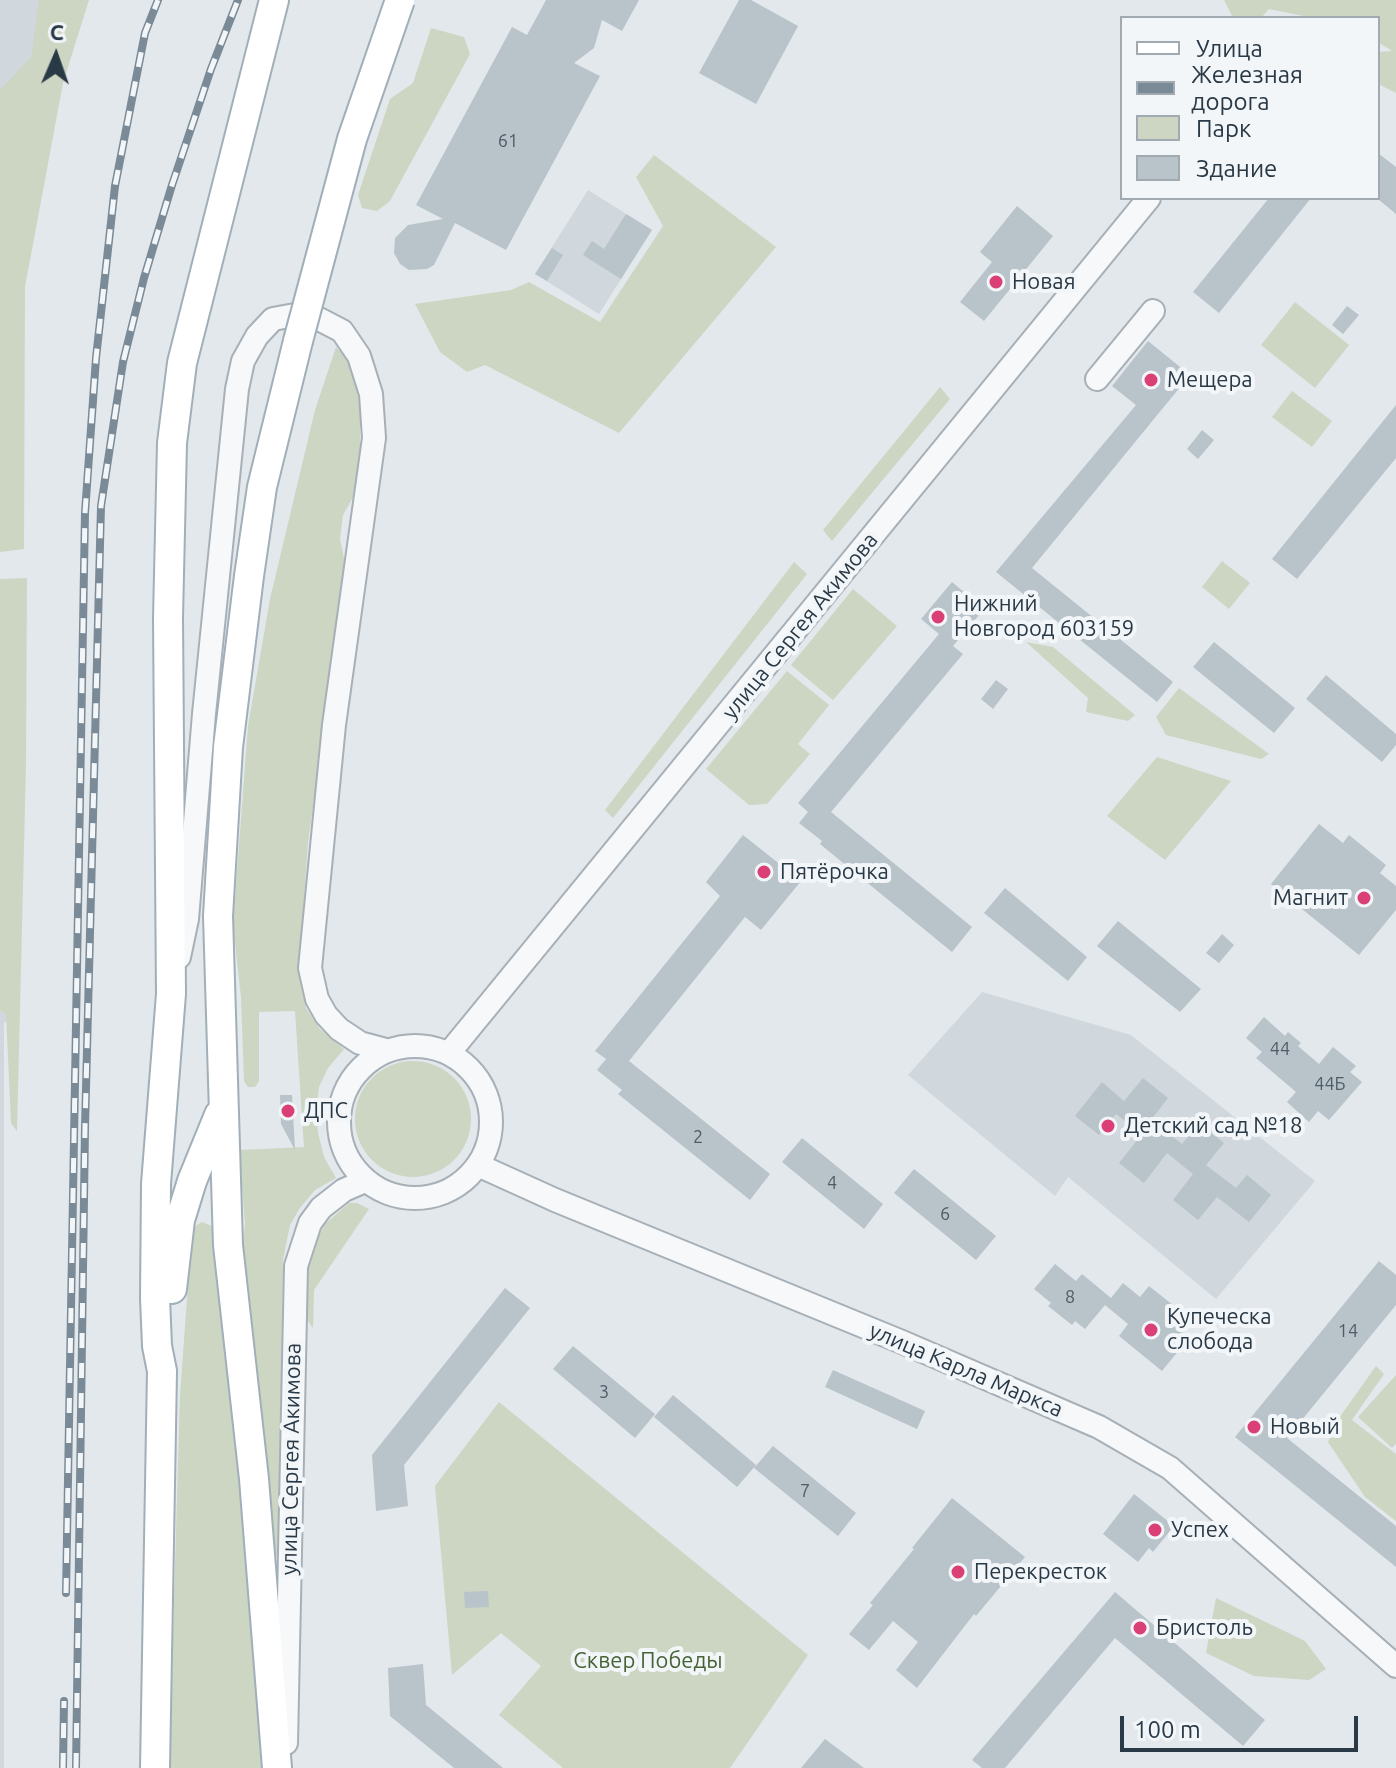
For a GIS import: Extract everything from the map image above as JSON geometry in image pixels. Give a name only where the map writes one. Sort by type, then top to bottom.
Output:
[{"type":"main road","points":[[162,1371],[157,1346],[155,1298],[156,1184],[171,994],[168,618],[172,443],[182,363],[274,0]]},
{"type":"main road","points":[[277,1768],[254,1479],[228,1245],[218,916],[228,747],[262,487],[352,139],[400,0]]},
{"type":"main road","points":[[155,1768],[162,1371],[180,1220],[192,1181],[223,1106]]},
{"type":"street","name":"улица Сергея Акимова","points":[[449,1053],[1147,200]]},
{"type":"street","points":[[1097,379],[1153,311]]},
{"type":"street","points":[[171,994],[187,919],[204,714],[237,389],[243,361],[257,336],[273,319],[295,315],[319,319],[342,331],[359,356],[371,394],[374,438],[334,725],[310,968],[317,999],[339,1029],[360,1043],[386,1050],[425,1046],[449,1053],[469,1069],[484,1090],[491,1114],[489,1140],[480,1166],[462,1182],[440,1194],[415,1198],[391,1194],[365,1181],[341,1142],[339,1117],[344,1093],[357,1072],[371,1058],[386,1050]]},
{"type":"street","name":"улица Карла Маркса","points":[[480,1166],[1099,1427],[1170,1468],[1396,1666]]},
{"type":"street","name":"улица Сергея Акимова","points":[[284,1768],[296,1266],[302,1241],[321,1208],[344,1190],[365,1181]]},
{"type":"shaded area","points":[[0,0],[73,0],[0,297]]},
{"type":"shaded area","points":[[588,190],[652,230],[599,314],[535,274]]},
{"type":"shaded area","points":[[0,985],[17,1021],[4,1022],[4,1768],[0,1768]]},
{"type":"shaded area","name":"Детский сад №18","points":[[982,992],[1131,1035],[1315,1181],[1216,1299],[1068,1177],[1055,1196],[908,1075]]},
{"type":"green space","points":[[39,0],[89,0],[63,83],[25,287],[24,549],[0,552],[0,90],[31,57]]},
{"type":"green space","points":[[1224,0],[1396,0],[1396,93],[1380,85],[1380,52],[1392,51],[1380,43],[1380,16],[1303,16],[1269,9],[1263,16],[1232,16]]},
{"type":"green space","points":[[431,28],[464,37],[470,54],[390,201],[377,211],[362,208],[358,195],[390,99],[413,83]]},
{"type":"green space","points":[[654,155],[776,247],[619,433],[485,365],[467,372],[440,352],[415,304],[511,290],[529,282],[600,322],[663,226],[636,177]]},
{"type":"green space","points":[[1295,302],[1349,345],[1315,388],[1261,345]]},
{"type":"green space","points":[[336,347],[349,361],[360,405],[360,485],[343,515],[340,539],[346,568],[308,842],[299,970],[306,1008],[320,1029],[344,1049],[328,1068],[319,1087],[316,1110],[324,1157],[336,1178],[315,1190],[300,1208],[290,1225],[283,1260],[280,1557],[273,1554],[240,1273],[245,1224],[239,1150],[304,1147],[295,1011],[259,1012],[259,1081],[255,1087],[248,1087],[244,1081],[241,997],[233,925],[248,726],[270,599],[315,410]]},
{"type":"green space","points":[[940,387],[950,399],[832,541],[823,530]]},
{"type":"green space","points":[[1292,391],[1332,421],[1312,447],[1272,417]]},
{"type":"green space","points":[[1222,561],[1250,583],[1229,609],[1202,587]]},
{"type":"green space","points":[[794,562],[807,574],[613,818],[605,810]]},
{"type":"green space","points":[[27,578],[17,1131],[11,1123],[6,1014],[0,1010],[0,579]]},
{"type":"green space","points":[[853,589],[897,626],[833,700],[791,665]]},
{"type":"green space","points":[[1026,642],[1053,647],[1135,715],[1128,721],[1086,712],[1088,698]]},
{"type":"green space","points":[[787,671],[829,705],[798,744],[810,754],[767,804],[749,805],[706,769]]},
{"type":"green space","points":[[1179,688],[1269,754],[1261,759],[1166,735],[1156,717]]},
{"type":"green space","points":[[1157,757],[1231,781],[1165,860],[1107,816]]},
{"type":"green space","points":[[413,1061],[435,1065],[454,1078],[467,1097],[471,1119],[467,1141],[454,1160],[435,1173],[413,1177],[391,1173],[372,1160],[359,1141],[355,1119],[359,1097],[372,1078],[391,1065]]},
{"type":"green space","points":[[349,1203],[369,1209],[314,1290],[313,1328],[307,1320],[306,1310],[307,1273],[312,1249],[325,1224]]},
{"type":"green space","points":[[202,1222],[214,1227],[251,1591],[262,1768],[169,1768],[180,1396],[192,1228]]},
{"type":"green space","points":[[1376,1366],[1384,1374],[1352,1420],[1396,1454],[1396,1521],[1365,1497],[1328,1442],[1334,1425]]},
{"type":"green space","points":[[1396,1375],[1396,1444],[1392,1448],[1358,1417]]},
{"type":"green space","name":"Сквер Победы","points":[[499,1402],[808,1655],[730,1768],[563,1768],[499,1715],[541,1666],[501,1633],[452,1675],[435,1486]]},
{"type":"green space","points":[[1216,1598],[1305,1641],[1326,1669],[1309,1680],[1254,1676],[1206,1653]]},
{"type":"building","points":[[546,0],[639,0],[622,31],[602,20],[594,48],[574,63],[600,76],[506,250],[455,223],[434,265],[427,269],[409,270],[400,264],[394,253],[395,238],[408,225],[443,219],[416,205],[512,27],[527,35]]},
{"type":"building","points":[[739,0],[751,0],[798,26],[756,104],[699,73]]},
{"type":"building","points":[[1380,155],[1396,167],[1396,214],[1379,200]]},
{"type":"building","points":[[1267,200],[1309,200],[1219,313],[1193,292]]},
{"type":"building","name":"Новая","points":[[1017,206],[1053,236],[984,321],[960,302],[992,262],[980,252]]},
{"type":"building","points":[[626,214],[652,230],[621,279],[583,255],[592,241],[604,249]]},
{"type":"building","points":[[552,248],[563,255],[547,281],[535,274]]},
{"type":"building","points":[[1347,306],[1359,315],[1343,334],[1332,325]]},
{"type":"building","points":[[1148,341],[1190,375],[1032,568],[1173,682],[1157,702],[996,572],[1136,405],[1112,386]]},
{"type":"building","points":[[1396,405],[1396,458],[1297,579],[1272,559]]},
{"type":"building","points":[[1202,430],[1214,440],[1198,459],[1187,449]]},
{"type":"building","points":[[952,582],[984,609],[953,646],[963,654],[831,812],[972,927],[952,952],[820,844],[822,841],[799,823],[808,812],[798,803],[939,634],[921,619]]},
{"type":"building","points":[[1214,642],[1295,708],[1274,733],[1193,667]]},
{"type":"building","points":[[1326,675],[1396,734],[1396,745],[1382,762],[1306,699]]},
{"type":"building","points":[[996,680],[1008,689],[993,709],[981,699]]},
{"type":"building","points":[[1319,824],[1343,843],[1349,835],[1386,865],[1380,873],[1396,886],[1396,910],[1359,955],[1271,884]]},
{"type":"building","points":[[743,835],[801,881],[761,930],[745,917],[629,1061],[770,1174],[750,1200],[618,1094],[622,1090],[597,1070],[606,1059],[595,1051],[720,896],[706,882]]},
{"type":"building","points":[[1005,888],[1087,957],[1068,981],[984,913]]},
{"type":"building","points":[[1118,921],[1201,989],[1180,1012],[1097,946]]},
{"type":"building","points":[[1222,934],[1234,945],[1219,963],[1206,953]]},
{"type":"building","points":[[1264,1017],[1285,1036],[1288,1032],[1301,1043],[1298,1046],[1319,1064],[1333,1047],[1356,1066],[1350,1072],[1362,1082],[1329,1120],[1318,1111],[1309,1122],[1287,1102],[1296,1092],[1256,1058],[1262,1052],[1246,1038]]},
{"type":"building","points":[[1143,1078],[1168,1098],[1151,1120],[1182,1144],[1199,1124],[1224,1143],[1206,1165],[1236,1188],[1247,1175],[1271,1195],[1249,1222],[1217,1197],[1198,1220],[1173,1200],[1193,1174],[1167,1153],[1144,1183],[1119,1163],[1142,1134],[1116,1114],[1099,1135],[1075,1116],[1102,1082],[1124,1101]]},
{"type":"building","name":"ДПС","points":[[280,1095],[292,1095],[295,1150],[281,1124]]},
{"type":"building","points":[[802,1138],[883,1204],[864,1229],[782,1162]]},
{"type":"building","points":[[914,1169],[996,1236],[976,1260],[894,1193]]},
{"type":"building","points":[[1379,1261],[1396,1275],[1396,1305],[1287,1438],[1396,1526],[1396,1567],[1235,1437]]},
{"type":"building","name":"Купеческа слобода","points":[[1055,1264],[1076,1281],[1082,1274],[1111,1298],[1123,1283],[1140,1297],[1149,1286],[1183,1313],[1173,1325],[1189,1338],[1162,1371],[1119,1336],[1128,1324],[1105,1305],[1085,1329],[1075,1321],[1072,1325],[1048,1306],[1051,1303],[1034,1289]]},
{"type":"building","points":[[505,1288],[530,1308],[404,1465],[408,1506],[376,1511],[372,1455]]},
{"type":"building","points":[[573,1346],[655,1414],[635,1438],[553,1369]]},
{"type":"building","points":[[833,1370],[925,1411],[917,1429],[825,1387]]},
{"type":"building","points":[[673,1395],[756,1465],[737,1487],[654,1417]]},
{"type":"building","points":[[773,1446],[856,1513],[838,1536],[754,1468]]},
{"type":"building","name":"Успех","points":[[1134,1494],[1174,1526],[1153,1552],[1149,1548],[1138,1562],[1103,1534]]},
{"type":"building","points":[[952,1498],[1025,1557],[976,1616],[974,1614],[917,1688],[896,1670],[918,1642],[893,1621],[869,1650],[849,1634]]},
{"type":"building","points":[[488,1591],[489,1607],[465,1608],[464,1592]]},
{"type":"building","points":[[1115,1592],[1265,1720],[1243,1746],[1115,1638],[1005,1768],[982,1768],[972,1760]]},
{"type":"building","points":[[423,1664],[426,1705],[503,1768],[454,1768],[390,1716],[388,1668]]},
{"type":"building","points":[[825,1739],[841,1751],[864,1768],[801,1768]]},
{"type":"railway","points":[[66,1593],[85,513],[96,358],[115,186],[145,33],[158,0]]},
{"type":"railway","points":[[76,1768],[85,1127],[101,506],[123,362],[144,278],[211,69],[238,0]]},
{"type":"railway","points":[[63,1768],[64,1701]]},
{"type":"place","name":"Новая","points":[[996,282]]},
{"type":"place","name":"Мещера","points":[[1151,380]]},
{"type":"place","name":"Нижний Новгород 603159","points":[[938,617]]},
{"type":"place","name":"Пятёрочка","points":[[764,872]]},
{"type":"place","name":"Магнит","points":[[1364,898]]},
{"type":"place","name":"ДПС","points":[[288,1111]]},
{"type":"place","name":"Детский сад №18","points":[[1108,1126]]},
{"type":"place","name":"Купеческа слобода","points":[[1151,1330]]},
{"type":"place","name":"Новый","points":[[1254,1427]]},
{"type":"place","name":"Успех","points":[[1155,1530]]},
{"type":"place","name":"Перекресток","points":[[958,1572]]},
{"type":"place","name":"Бристоль","points":[[1140,1628]]}]
